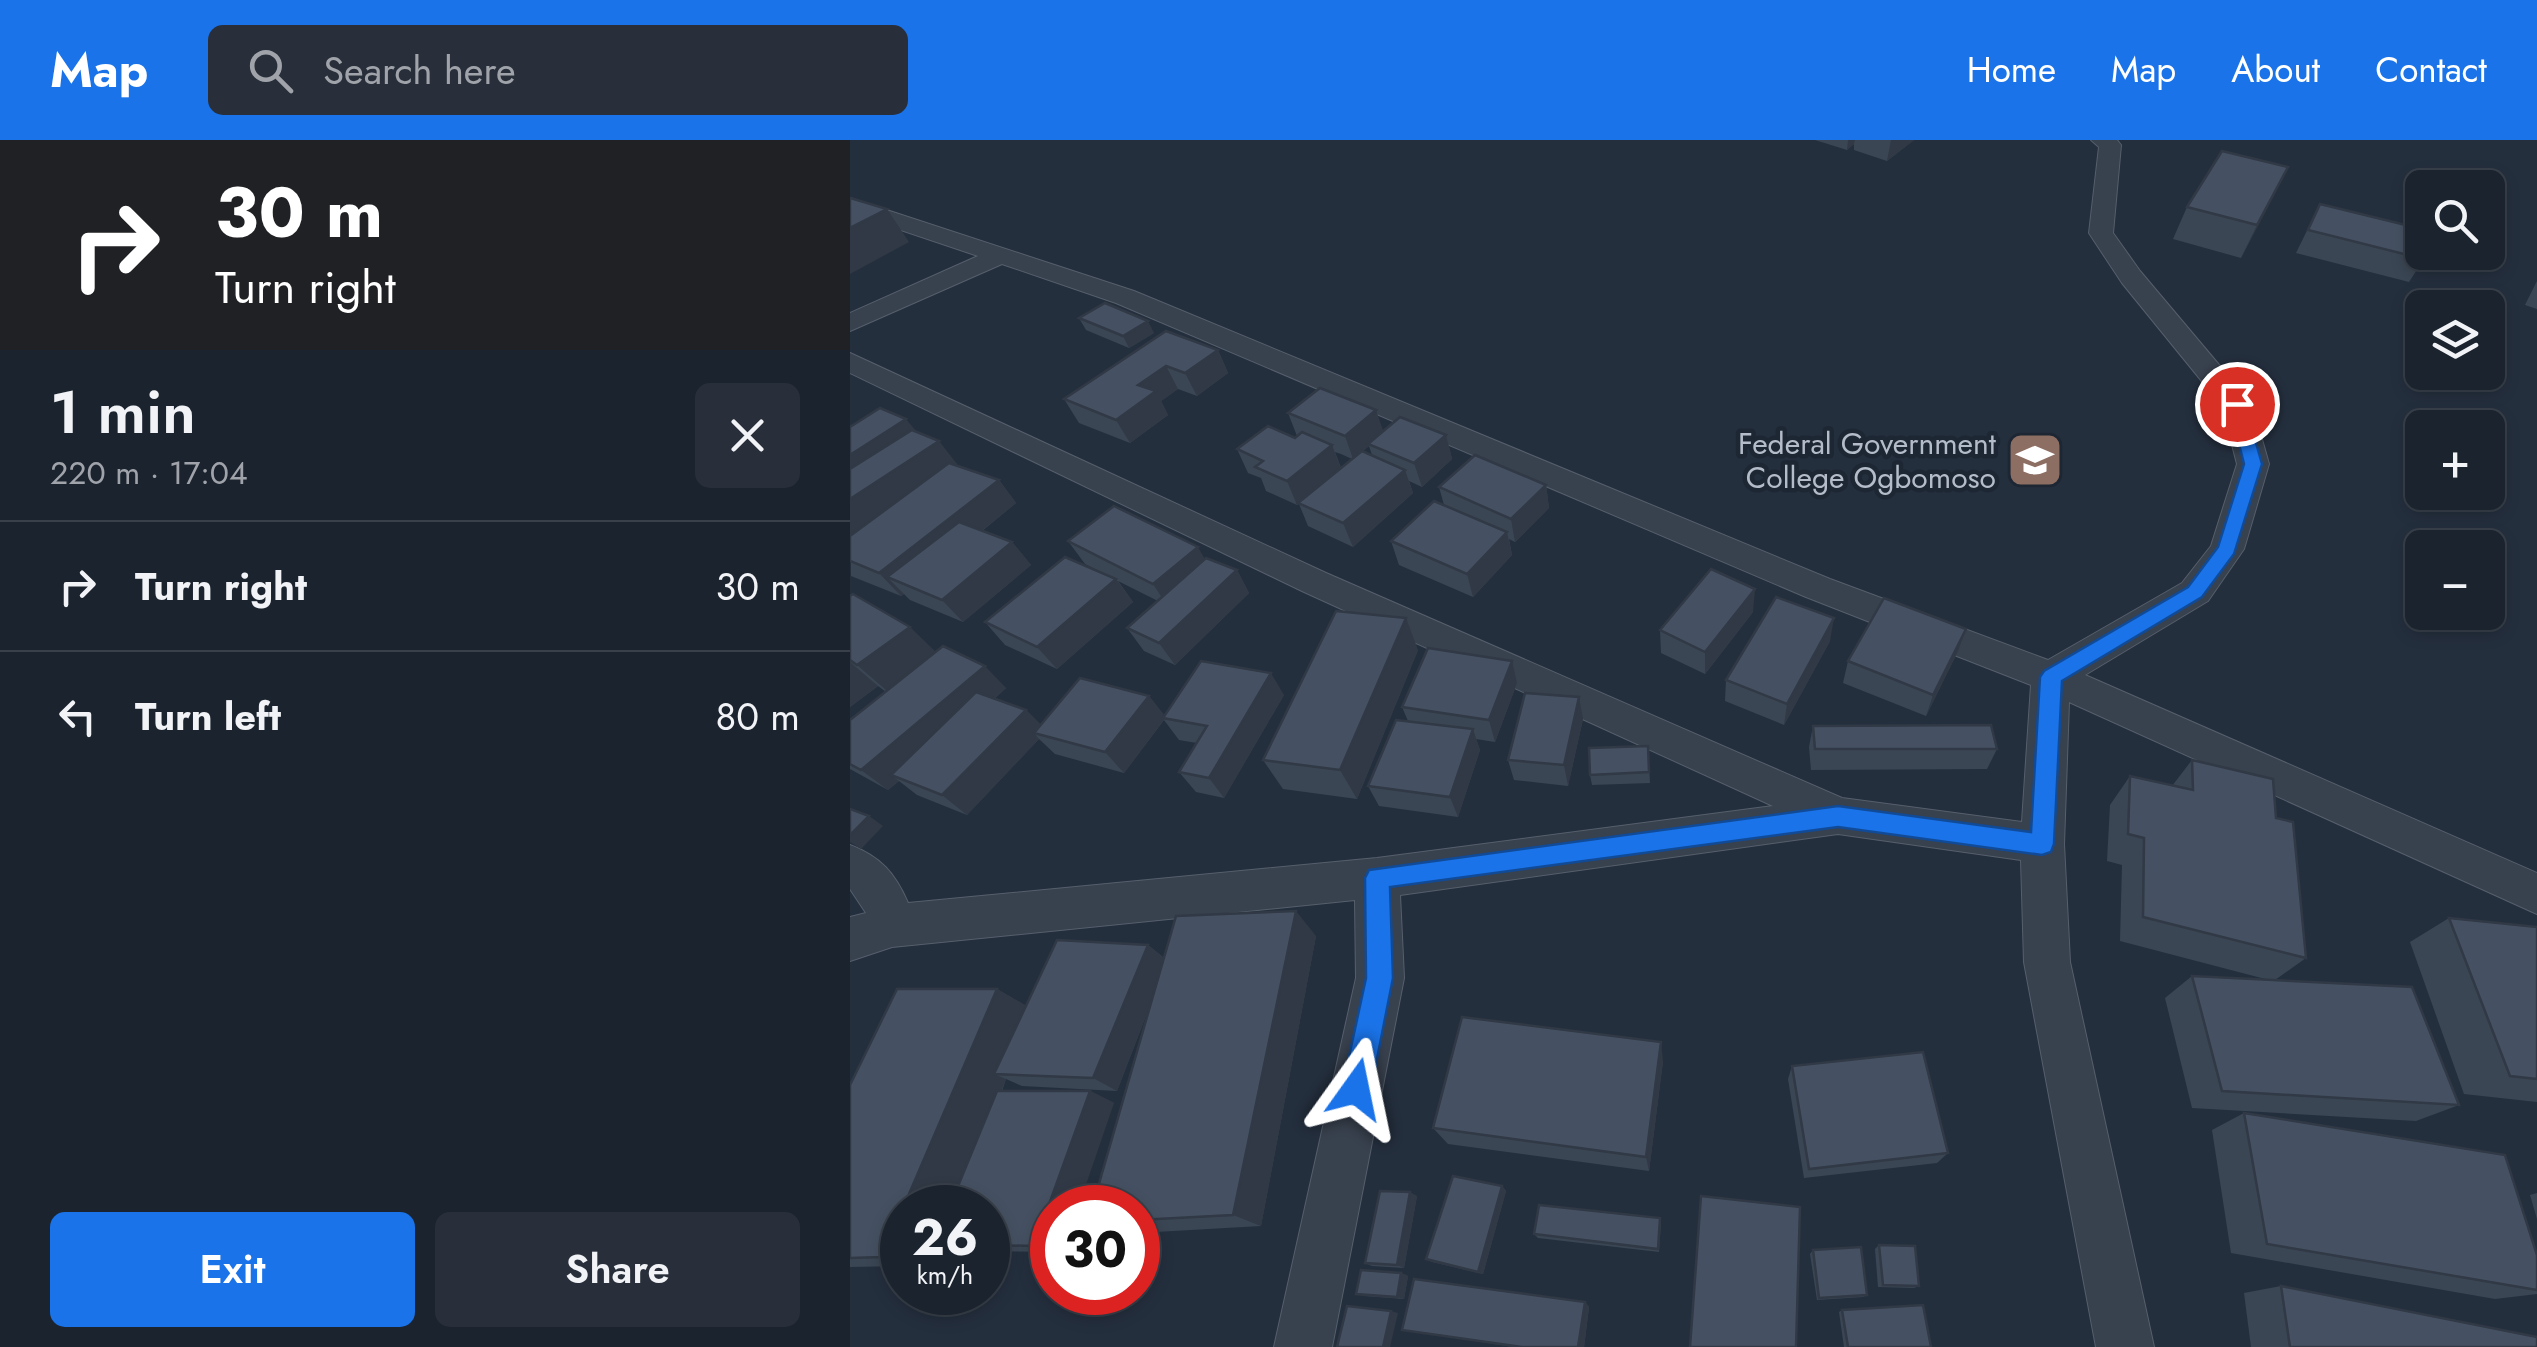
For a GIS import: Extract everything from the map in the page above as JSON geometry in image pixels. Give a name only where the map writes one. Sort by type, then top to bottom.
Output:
[{"type":"street","points":[[2051,677],[2195,592],[2227,549],[2253,464],[2237,404],[2131,277],[2100,233],[2110,145],[2102,140]]},
{"type":"street","points":[[850,206],[1125,297],[1818,588],[2051,677],[2537,894]]},
{"type":"street","points":[[850,323],[999,256]]},
{"type":"street","points":[[850,362],[1314,582],[1838,816]]},
{"type":"street","points":[[2051,677],[2042,844],[2047,962],[2125,1347]]},
{"type":"street","points":[[871,932],[1378,878],[1838,816],[2042,844]]},
{"type":"street","points":[[850,865],[868,874],[888,900],[871,932]]},
{"type":"street","points":[[1303,1347],[1380,978],[1378,878]]},
{"type":"building","points":[[2222,151],[2288,167],[2257,225],[2187,207]]},
{"type":"building","points":[[850,198],[887,209],[850,228]]},
{"type":"building","points":[[2320,204],[2405,225],[2405,254],[2308,230]]},
{"type":"building","points":[[1105,303],[1148,321],[1123,336],[1079,318]]},
{"type":"building","points":[[1166,331],[1218,350],[1185,373],[1166,366],[1138,385],[1156,391],[1116,420],[1064,399]]},
{"type":"building","points":[[1320,388],[1376,410],[1345,436],[1288,413]]},
{"type":"building","points":[[880,408],[906,419],[850,455],[850,427]]},
{"type":"building","points":[[1400,417],[1446,435],[1414,463],[1368,444]]},
{"type":"building","points":[[1268,426],[1295,438],[1302,432],[1332,445],[1287,481],[1255,467],[1263,461],[1237,449]]},
{"type":"building","points":[[912,430],[939,441],[850,499],[850,469]]},
{"type":"building","points":[[1362,451],[1405,470],[1343,523],[1298,503]]},
{"type":"building","points":[[1475,455],[1546,485],[1511,519],[1439,487]]},
{"type":"building","points":[[949,463],[999,480],[879,573],[850,561],[850,536]]},
{"type":"building","points":[[1434,501],[1507,532],[1467,574],[1391,541]]},
{"type":"building","points":[[1114,506],[1198,547],[1153,584],[1068,541]]},
{"type":"building","points":[[959,522],[1012,542],[942,600],[887,577]]},
{"type":"building","points":[[1065,557],[1116,579],[1037,647],[985,622]]},
{"type":"building","points":[[1206,558],[1237,570],[1159,643],[1127,628]]},
{"type":"building","points":[[1711,569],[1755,589],[1705,652],[1660,630]]},
{"type":"building","points":[[853,594],[910,627],[857,665],[850,660]]},
{"type":"building","points":[[1776,597],[1834,618],[1787,704],[1726,680]]},
{"type":"building","points":[[1884,598],[1966,629],[1933,695],[1848,661]]},
{"type":"building","points":[[1336,611],[1406,618],[1340,770],[1263,760]]},
{"type":"building","points":[[943,646],[985,666],[861,770],[850,764],[850,720]]},
{"type":"building","points":[[1428,648],[1512,661],[1489,720],[1402,707]]},
{"type":"building","points":[[1201,661],[1271,673],[1209,778],[1179,772],[1207,726],[1163,718]]},
{"type":"building","points":[[1080,678],[1149,696],[1105,752],[1034,733]]},
{"type":"building","points":[[976,692],[1026,710],[942,795],[891,775]]},
{"type":"building","points":[[1525,693],[1579,697],[1564,765],[1508,760]]},
{"type":"building","points":[[1396,720],[1473,729],[1450,797],[1368,786]]},
{"type":"building","points":[[1991,725],[1997,749],[1815,749],[1813,726]]},
{"type":"building","points":[[1648,746],[1649,772],[1590,775],[1589,748]]},
{"type":"building","points":[[2192,760],[2273,779],[2276,818],[2293,822],[2306,958],[2143,917],[2144,838],[2128,834],[2130,776],[2193,790]]},
{"type":"building","points":[[850,809],[869,816],[850,835]]},
{"type":"building","points":[[1296,911],[1233,1215],[1160,1219],[1160,1185],[1099,1185],[1176,916]]},
{"type":"building","points":[[2449,918],[2537,927],[2537,1079],[2510,1076]]},
{"type":"building","points":[[1057,940],[1148,945],[1093,1078],[994,1074]]},
{"type":"building","points":[[2192,976],[2412,987],[2459,1105],[2222,1091]]},
{"type":"building","points":[[897,989],[997,989],[913,1185],[880,1185],[880,1257],[850,1258],[850,1085]]},
{"type":"building","points":[[1462,1017],[1661,1042],[1646,1157],[1433,1128]]},
{"type":"building","points":[[1923,1052],[1948,1153],[1809,1169],[1792,1066]]},
{"type":"building","points":[[997,1091],[1090,1091],[1056,1185],[1030,1185],[1030,1246],[1010,1245],[1010,1185],[958,1185]]},
{"type":"building","points":[[2244,1113],[2505,1155],[2537,1255],[2537,1290],[2267,1244]]},
{"type":"building","points":[[1453,1176],[1502,1186],[1478,1272],[1426,1259]]},
{"type":"building","points":[[1380,1191],[1410,1192],[1397,1265],[1365,1263]]},
{"type":"building","points":[[1701,1196],[1800,1207],[1796,1347],[1690,1347]]},
{"type":"building","points":[[1539,1205],[1660,1218],[1658,1249],[1534,1234]]},
{"type":"building","points":[[1879,1245],[1915,1246],[1919,1286],[1883,1285]]},
{"type":"building","points":[[1861,1247],[1867,1295],[1819,1298],[1813,1250]]},
{"type":"building","points":[[1361,1270],[1401,1273],[1397,1297],[1356,1294]]},
{"type":"building","points":[[1414,1279],[1585,1302],[1578,1347],[1522,1347],[1402,1330]]},
{"type":"building","points":[[2281,1286],[2537,1337],[2537,1347],[2290,1347]]},
{"type":"building","points":[[1923,1305],[1931,1347],[1848,1347],[1842,1310]]},
{"type":"building","points":[[1347,1306],[1391,1311],[1383,1347],[1337,1347]]},
{"type":"place","name":"Federal Government College Ogbomoso","points":[[2035,460]]},
{"type":"route","points":[[1356,1089],[1380,978],[1378,878],[1838,816],[2042,844],[2051,677],[2195,592],[2227,549],[2253,464],[2237,404]]}]
